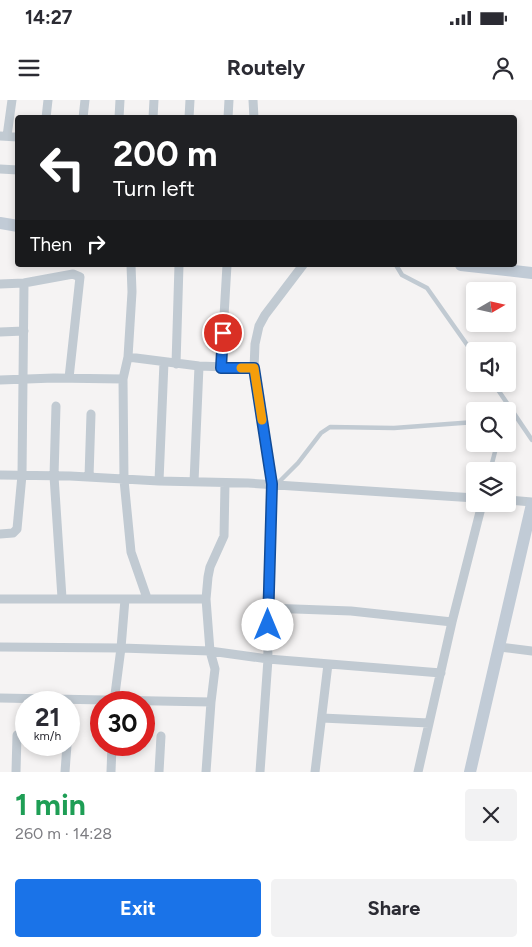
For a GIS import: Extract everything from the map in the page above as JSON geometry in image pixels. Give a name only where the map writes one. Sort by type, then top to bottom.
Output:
[{"type":"street","points":[[3,136],[12,100]]},
{"type":"street","points":[[46,115],[48,100]]},
{"type":"street","points":[[83,115],[85,100]]},
{"type":"street","points":[[119,115],[120,100]]},
{"type":"street","points":[[153,115],[154,100]]},
{"type":"street","points":[[189,115],[190,100]]},
{"type":"street","points":[[228,100],[228,115]]},
{"type":"street","points":[[253,100],[254,115]]},
{"type":"street","points":[[0,169],[15,170]]},
{"type":"street","points":[[0,223],[15,226]]},
{"type":"street","points":[[131,267],[132,292],[128,358],[123,379],[124,480],[131,552],[147,598]]},
{"type":"street","points":[[176,364],[179,267]]},
{"type":"street","points":[[221,368],[227,267]]},
{"type":"street","points":[[260,772],[268,659],[267,608],[274,484],[254,368],[255,344],[259,326],[272,304],[301,267]]},
{"type":"street","points":[[479,267],[532,273]]},
{"type":"street","points":[[0,284],[24,283],[73,274],[80,276],[69,378]]},
{"type":"street","points":[[0,534],[13,533],[17,529],[22,475],[24,283]]},
{"type":"street","points":[[0,332],[24,332]]},
{"type":"street","points":[[128,358],[221,368],[254,368]]},
{"type":"street","points":[[159,481],[164,362]]},
{"type":"street","points":[[194,482],[199,366]]},
{"type":"street","points":[[0,380],[123,379]]},
{"type":"street","points":[[56,406],[54,476],[62,598]]},
{"type":"street","points":[[89,477],[91,414]]},
{"type":"street","points":[[0,475],[274,484],[466,497]]},
{"type":"street","points":[[206,772],[214,669],[210,651],[206,599],[208,572],[224,536],[225,482]]},
{"type":"street","points":[[470,772],[532,503],[516,501]]},
{"type":"street","points":[[418,772],[452,622],[480,512]]},
{"type":"street","points":[[0,599],[206,599]]},
{"type":"street","points":[[116,691],[122,648],[125,599]]},
{"type":"street","points":[[267,608],[371,613],[452,622]]},
{"type":"street","points":[[0,647],[210,651],[268,659],[441,673]]},
{"type":"street","points":[[499,647],[532,651]]},
{"type":"street","points":[[315,772],[328,664]]},
{"type":"street","points":[[0,698],[90,700]]},
{"type":"street","points":[[155,701],[210,702]]},
{"type":"street","points":[[322,718],[429,723]]},
{"type":"street","points":[[159,772],[161,736]]},
{"type":"street","points":[[16,756],[16,772]]},
{"type":"street","points":[[65,772],[66,756]]},
{"type":"street","points":[[111,772],[112,756]]},
{"type":"lane","points":[[397,267],[402,275],[427,288],[466,343]]},
{"type":"lane","points":[[516,417],[532,440]]},
{"type":"lane","points":[[274,484],[298,463],[321,433],[330,427],[394,428],[466,423]]},
{"type":"slow traffic","points":[[241,368],[254,368],[262,420]]},
{"type":"route","points":[[223,333],[221,368],[254,368],[272,484],[268,625]]}]
